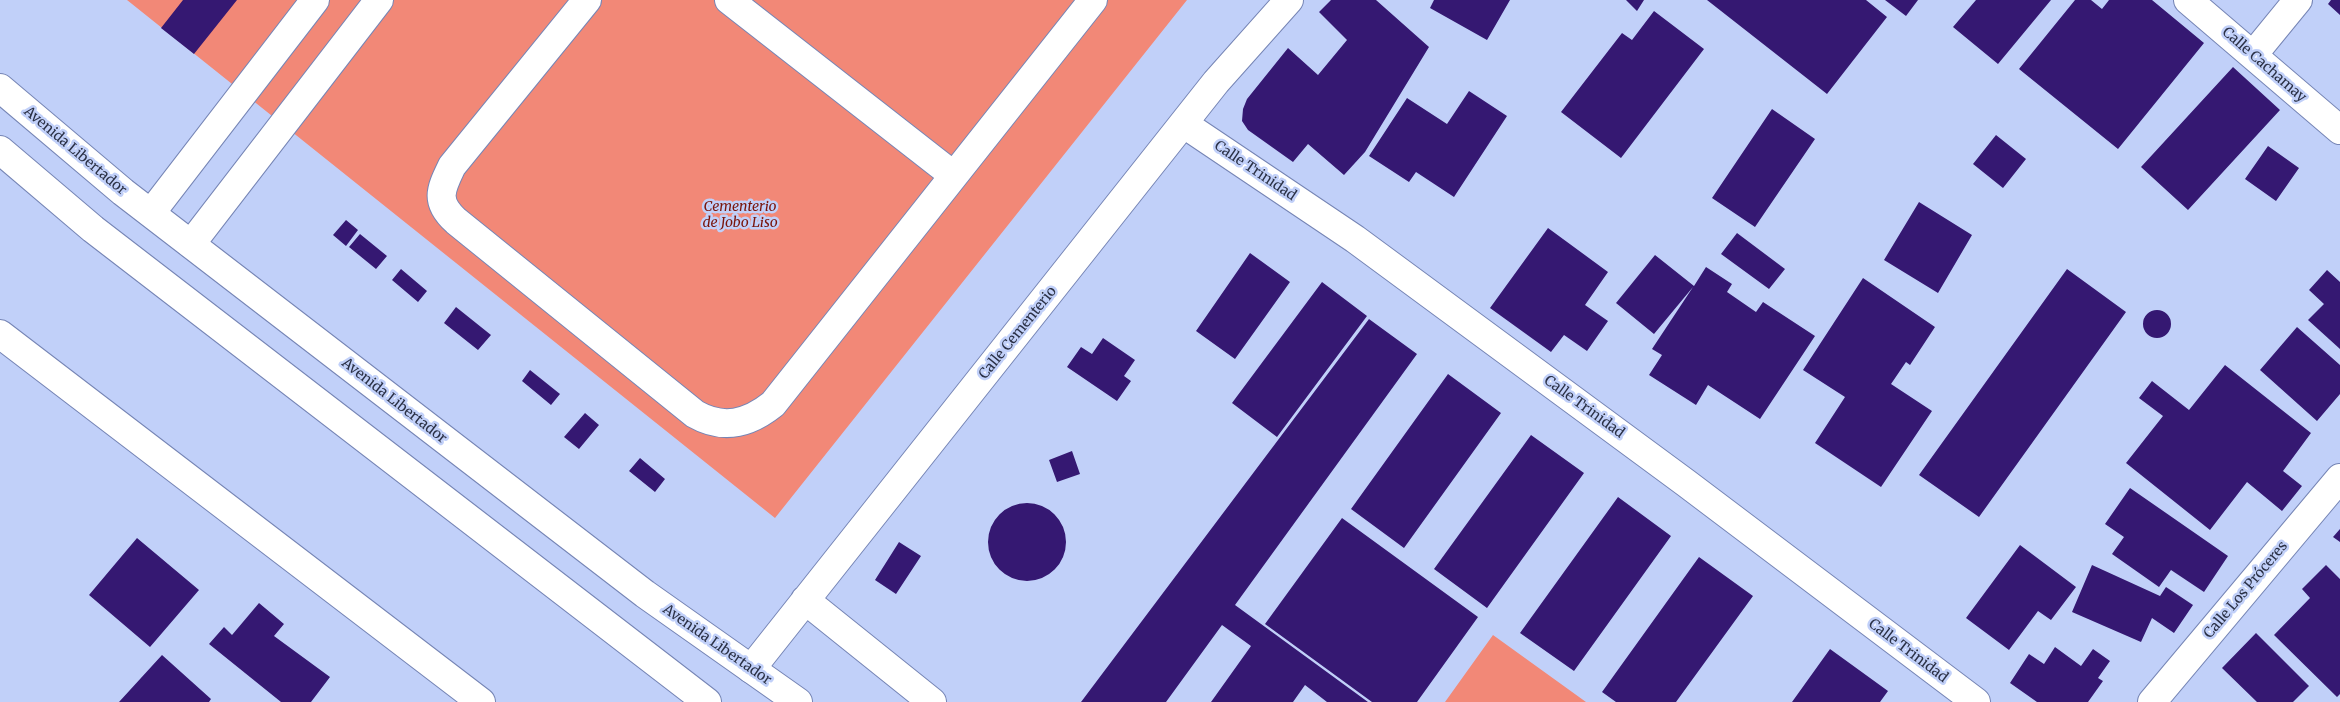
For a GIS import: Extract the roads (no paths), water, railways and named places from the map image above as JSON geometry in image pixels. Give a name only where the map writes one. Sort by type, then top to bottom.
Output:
[{"type":"street","points":[[151,213],[315,0]]},
{"type":"street","points":[[191,244],[379,0]]},
{"type":"street","points":[[587,0],[452,166],[440,195],[442,205],[446,212],[456,221],[687,407],[707,421],[734,424],[760,414],[773,404],[1093,0]]},
{"type":"street","points":[[729,0],[953,175]]},
{"type":"street","name":"Calle Cementerio","points":[[751,669],[1216,82],[1289,0]]},
{"type":"street","name":"Calle Cachamay","points":[[2188,0],[2340,130]]},
{"type":"street","points":[[2252,55],[2298,0]]},
{"type":"street","name":"Avenida Libertador","points":[[0,88],[151,213],[645,594],[798,702]]},
{"type":"street","name":"Calle Trinidad","points":[[1184,124],[1355,239],[1686,482],[1958,697]]},
{"type":"street","points":[[0,150],[93,229],[708,702]]},
{"type":"street","points":[[0,334],[481,702]]},
{"type":"street","name":"Calle Los Próceres","points":[[2152,702],[2340,478]]},
{"type":"street","points":[[805,600],[932,702]]},
{"type":"park label","name":"Cementerio de Jobo Liso","points":[[740,216]]}]
